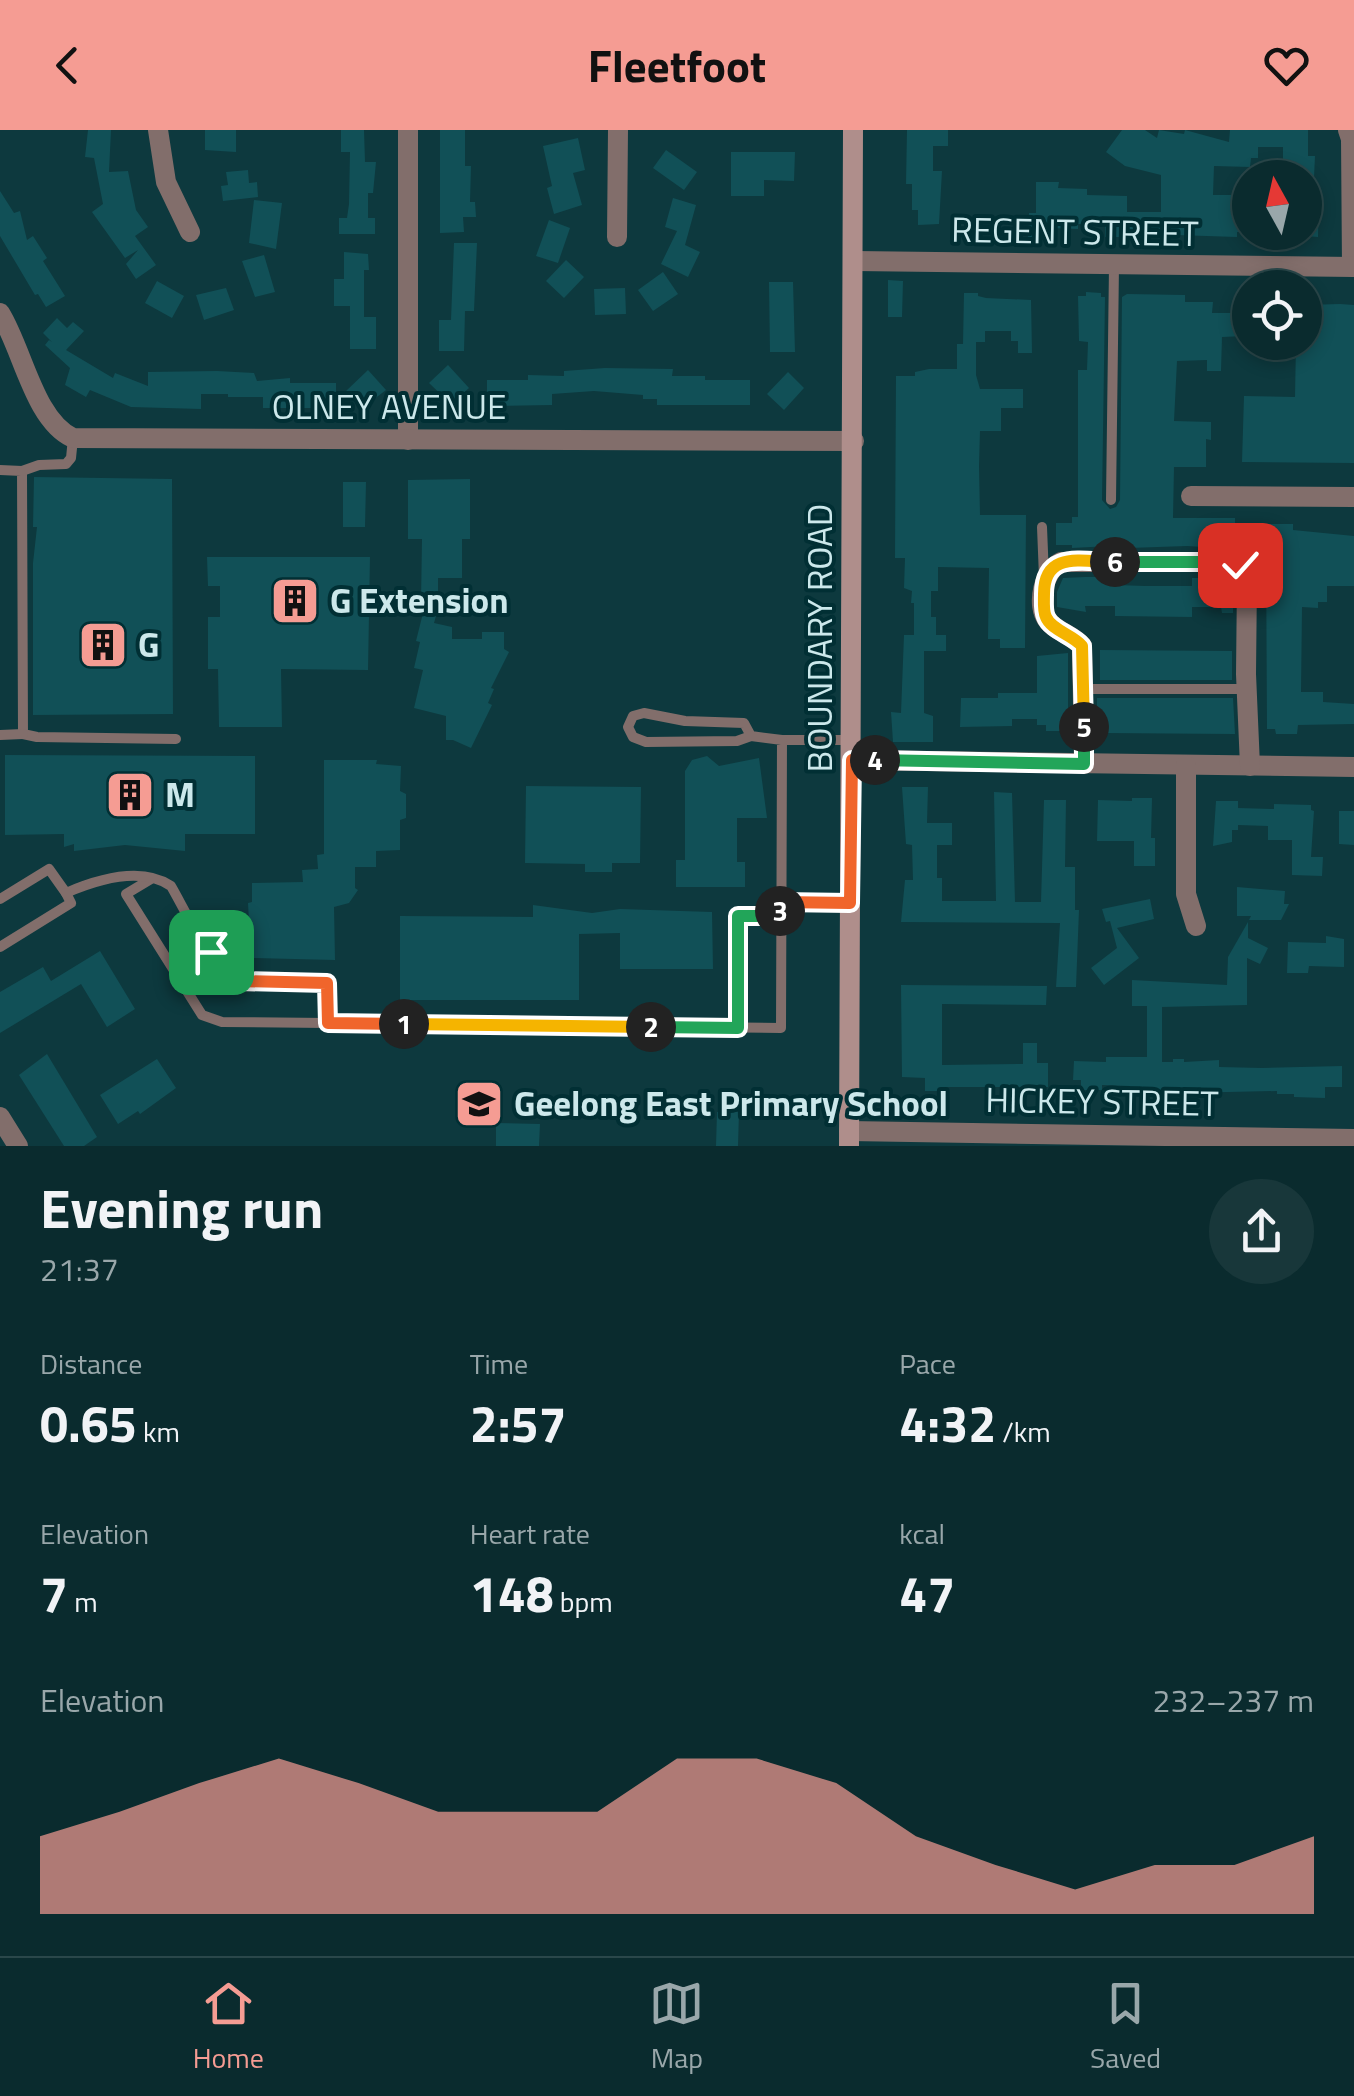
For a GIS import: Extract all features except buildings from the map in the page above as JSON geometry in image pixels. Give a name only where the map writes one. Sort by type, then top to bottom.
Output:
[{"type":"main road","name":"BOUNDARY ROAD","points":[[849,1139],[853,130]]},
{"type":"street","points":[[158,130],[166,182],[190,232]]},
{"type":"street","points":[[408,130],[408,440]]},
{"type":"street","points":[[617,237],[618,130]]},
{"type":"street","points":[[1348,130],[1353,267]]},
{"type":"street","name":"REGENT STREET","points":[[855,261],[1353,267]]},
{"type":"street","points":[[0,313],[48,419],[73,438]]},
{"type":"street","name":"OLNEY AVENUE","points":[[73,438],[854,441]]},
{"type":"street","points":[[1191,496],[1354,497]]},
{"type":"street","points":[[1084,764],[1082,646],[1044,615],[1044,578],[1051,567],[1061,562],[1231,562],[1240,565],[1248,578],[1250,766]]},
{"type":"street","points":[[852,750],[1084,764],[1354,767]]},
{"type":"street","points":[[1186,765],[1186,894],[1196,926]]},
{"type":"street","points":[[0,1118],[18,1146]]},
{"type":"street","name":"HICKEY STREET","points":[[849,1139],[1354,1139]]},
{"type":"lane","points":[[1112,500],[1114,264]]},
{"type":"lane","points":[[0,470],[66,464],[71,458],[73,438]]},
{"type":"lane","points":[[22,470],[23,734]]},
{"type":"lane","points":[[1042,527],[1044,578]]},
{"type":"lane","points":[[1084,689],[1247,690]]},
{"type":"lane","points":[[752,736],[744,723],[686,721],[644,713],[634,716],[628,726],[633,736],[646,742],[734,741],[752,736],[852,750]]},
{"type":"lane","points":[[0,734],[37,738],[176,738]]},
{"type":"lane","points":[[153,878],[126,894],[202,1014],[222,1022],[781,1028],[782,740]]},
{"type":"lane","points":[[0,899],[49,868],[72,903],[0,947]]},
{"type":"lane","points":[[66,893],[105,879],[153,878],[171,886],[218,966],[230,977],[246,982],[327,983],[328,1023]]},
{"type":"lane","points":[[780,902],[850,903]]},
{"type":"lane","points":[[738,1028],[738,916],[780,916]]},
{"type":"place","name":"G Extension","points":[[295,601]]},
{"type":"place","name":"G","points":[[103,645]]},
{"type":"place","name":"M","points":[[130,795]]},
{"type":"place","name":"Geelong East Primary School","points":[[479,1104]]},
{"type":"route","points":[[211,952],[221,970],[238,981],[327,983],[328,1023],[738,1028],[738,916],[780,916],[780,902],[850,903],[852,760],[1084,764],[1084,654],[1074,637],[1044,615],[1044,578],[1051,567],[1061,562],[1240,565]]}]
